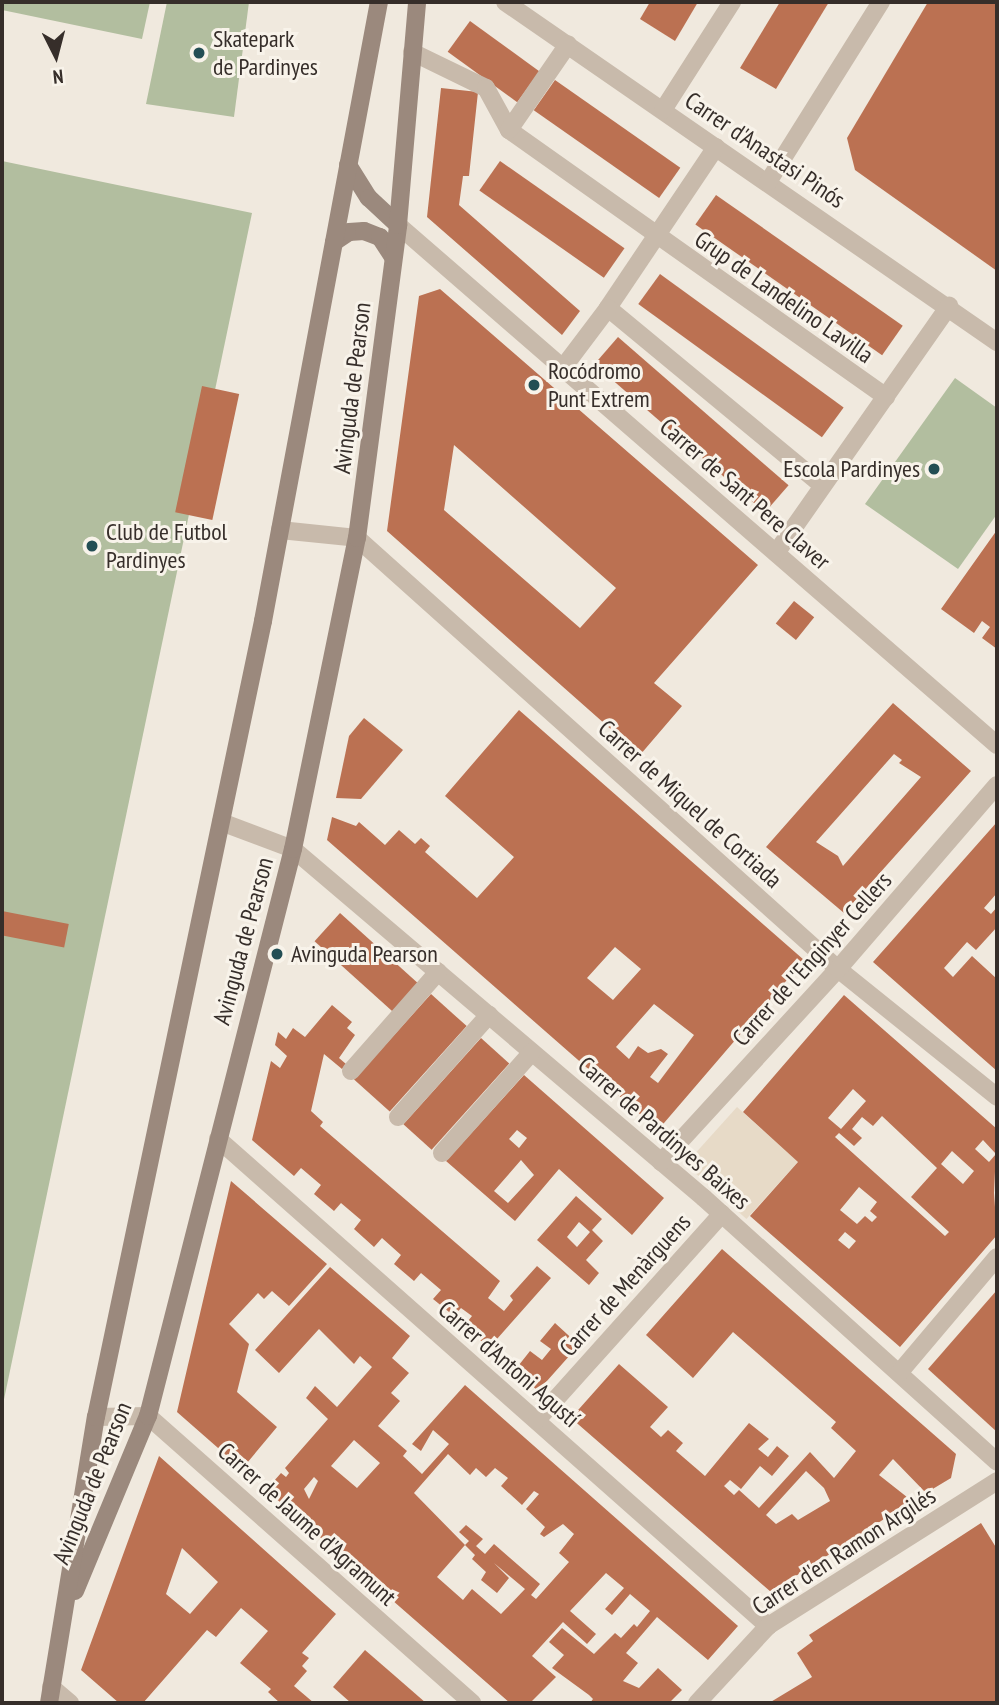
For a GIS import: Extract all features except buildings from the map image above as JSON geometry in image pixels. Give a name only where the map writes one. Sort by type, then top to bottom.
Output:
[{"type":"street","name":"Avinguda de Pearson","points":[[50,1695],[96,1417],[280,530],[379,2]]},
{"type":"street","name":"Avinguda de Pearson","points":[[64,1617],[148,1416],[293,849],[357,538],[398,225],[417,2]]},
{"type":"street","name":"Carrer d'Anastasi Pinós","points":[[505,2],[949,306],[997,342]]},
{"type":"street","points":[[663,110],[732,2]]},
{"type":"street","points":[[768,182],[881,2]]},
{"type":"street","points":[[509,130],[568,44]]},
{"type":"street","name":"Grup de Landelino Lavilla","points":[[412,52],[486,88],[509,130],[654,236],[886,397]]},
{"type":"street","name":"Grup de Landelino Lavilla","points":[[562,369],[608,308],[716,147]]},
{"type":"street","points":[[348,164],[369,198],[398,225]]},
{"type":"street","name":"Carrer de Sant Pere Claver","points":[[398,225],[997,746]]},
{"type":"street","points":[[334,242],[349,232],[364,230],[380,237],[393,257]]},
{"type":"street","points":[[776,553],[949,306]]},
{"type":"street","points":[[608,308],[822,485]]},
{"type":"street","points":[[280,530],[357,538]]},
{"type":"street","name":"Carrer de Miquel de Cortiada","points":[[357,538],[838,970],[997,1097]]},
{"type":"street","name":"Carrer de l'Enginyer Cellers","points":[[661,1162],[838,970],[997,785]]},
{"type":"street","name":"Carrer de Pardinyes Baixes","points":[[221,822],[293,849],[722,1214],[997,1462]]},
{"type":"street","points":[[351,1071],[438,972]]},
{"type":"street","points":[[398,1117],[489,1015]]},
{"type":"street","points":[[442,1153],[532,1052]]},
{"type":"street","name":"Carrer d'Antoni Agustí","points":[[218,1139],[768,1626]]},
{"type":"street","name":"Carrer de Menàrguens","points":[[537,1420],[722,1214]]},
{"type":"street","points":[[899,1373],[997,1257]]},
{"type":"street","points":[[96,1417],[148,1416]]},
{"type":"street","name":"Carrer de Jaume d'Agramunt","points":[[148,1416],[472,1703]]},
{"type":"street","name":"Carrer d'en Ramon Argilés","points":[[697,1703],[768,1626],[997,1481]]},
{"type":"street","points":[[50,1695],[70,1703]]},
{"type":"green space","points":[[2,2],[150,2],[142,39],[2,10]]},
{"type":"green space","name":"Skatepark de Pardinyes","points":[[167,2],[249,2],[234,117],[146,104]]},
{"type":"green space","name":"Club de Futbol Pardinyes","points":[[2,161],[252,213],[2,1409]]},
{"type":"green space","points":[[955,378],[997,408],[997,514],[958,569],[865,504]]},
{"type":"shaded area","points":[[737,1107],[798,1162],[746,1219],[685,1164]]},
{"type":"place","name":"Skatepark de Pardinyes","points":[[199,53]]},
{"type":"place","name":"Rocódromo Punt Extrem","points":[[534,385]]},
{"type":"place","name":"Escola Pardinyes","points":[[934,469]]},
{"type":"place","name":"Club de Futbol Pardinyes","points":[[92,546]]},
{"type":"place","name":"Avinguda Pearson","points":[[277,954]]}]
